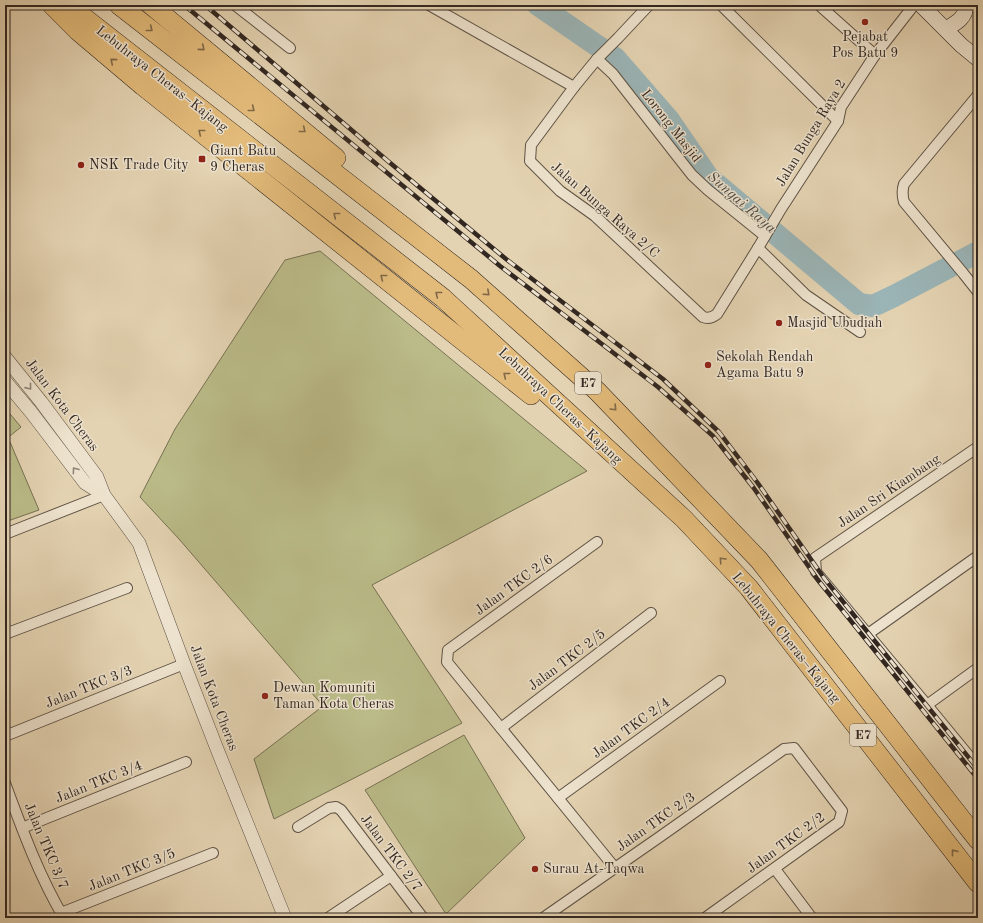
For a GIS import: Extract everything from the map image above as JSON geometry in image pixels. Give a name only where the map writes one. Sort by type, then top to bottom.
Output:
[{"type":"highway","points":[[52,5],[78,32],[143,86],[548,408],[585,443],[684,519]]},
{"type":"highway","name":"Lebuhraya Cheras–Kajang","points":[[68,5],[442,298],[684,519],[749,588],[978,882]]},
{"type":"highway","name":"Lebuhraya Cheras–Kajang","points":[[119,5],[471,279],[597,391],[759,560],[978,840]]},
{"type":"highway","points":[[150,5],[448,250],[471,279]]},
{"type":"main road","points":[[921,5],[961,45],[978,59]]},
{"type":"main road","points":[[946,29],[958,22],[963,17],[966,5]]},
{"type":"street","points":[[235,5],[290,48]]},
{"type":"street","points":[[429,5],[574,87],[597,58],[650,5]]},
{"type":"street","points":[[721,5],[838,121]]},
{"type":"street","points":[[819,5],[875,55]]},
{"type":"street","name":"Jalan Bunga Raya 2","points":[[710,318],[716,314],[838,121],[841,107],[875,55],[914,5]]},
{"type":"street","name":"Lorong Masjid","points":[[597,58],[613,74],[692,175],[708,190],[766,233]]},
{"type":"street","name":"Jalan Bunga Raya 2/C","points":[[574,87],[531,145],[530,161],[560,191],[595,216],[703,317],[707,319],[710,318]]},
{"type":"street","points":[[978,95],[904,184],[902,190],[904,202],[978,292]]},
{"type":"street","points":[[758,248],[806,295],[860,332]]},
{"type":"street","name":"Jalan Kota Cheras","points":[[5,356],[97,477],[104,495],[138,543],[236,798],[285,918]]},
{"type":"street","name":"Jalan Kota Cheras","points":[[5,381],[31,412],[85,483],[104,495]]},
{"type":"street","name":"Jalan Sri Kiambang","points":[[868,634],[816,572],[815,558],[978,447]]},
{"type":"street","points":[[5,534],[104,495]]},
{"type":"street","name":"Jalan TKC 2/6","points":[[501,728],[447,662],[448,650],[597,542]]},
{"type":"street","points":[[978,556],[868,634],[978,767]]},
{"type":"street","points":[[5,634],[127,588]]},
{"type":"street","name":"Jalan TKC 2/5","points":[[501,728],[651,613]]},
{"type":"street","name":"Jalan TKC 3/3","points":[[5,736],[184,664]]},
{"type":"street","points":[[927,705],[978,668]]},
{"type":"street","name":"Jalan TKC 2/4","points":[[558,798],[720,681]]},
{"type":"street","points":[[501,728],[615,868]]},
{"type":"street","name":"Jalan TKC 2/2","points":[[706,918],[839,822],[842,811],[794,748],[784,749]]},
{"type":"street","name":"Jalan TKC 2/3","points":[[542,918],[784,749]]},
{"type":"street","name":"Jalan TKC 3/4","points":[[22,828],[186,762]]},
{"type":"street","name":"Jalan TKC 3/7","points":[[5,783],[45,884],[62,916]]},
{"type":"street","name":"Jalan TKC 2/7","points":[[298,827],[329,808],[336,807],[341,810],[423,918]]},
{"type":"street","name":"Jalan TKC 3/5","points":[[62,916],[213,853]]},
{"type":"street","points":[[775,868],[812,918]]},
{"type":"street","points":[[328,918],[391,876]]},
{"type":"green space","points":[[320,251],[587,471],[372,585],[462,723],[274,819],[254,759],[323,706],[179,539],[140,497],[175,429],[285,260]]},
{"type":"green space","points":[[5,408],[21,427],[5,440]]},
{"type":"green space","points":[[10,442],[39,510],[5,522],[5,446]]},
{"type":"green space","points":[[464,735],[525,838],[446,914],[365,790]]},
{"type":"waterway","name":"Sungai Raya","points":[[538,5],[615,58],[669,120],[708,177],[859,304],[873,306],[978,252]]},
{"type":"railway","points":[[184,5],[500,266],[658,387],[713,436],[753,487],[818,580],[978,779]]},
{"type":"railway","points":[[205,5],[389,162],[506,259],[663,379],[719,432],[757,482],[824,578],[978,769]]},
{"type":"place","name":"Pejabat Pos Batu 9","points":[[865,22]]},
{"type":"place","name":"Giant Batu 9 Cheras","points":[[202,159]]},
{"type":"place","name":"NSK Trade City","points":[[81,165]]},
{"type":"place","name":"Masjid Ubudiah","points":[[779,323]]},
{"type":"place","name":"Sekolah Rendah Agama Batu 9","points":[[708,365]]},
{"type":"place","name":"Dewan Komuniti Taman Kota Cheras","points":[[265,696]]},
{"type":"place","name":"Surau At-Taqwa","points":[[535,869]]}]
